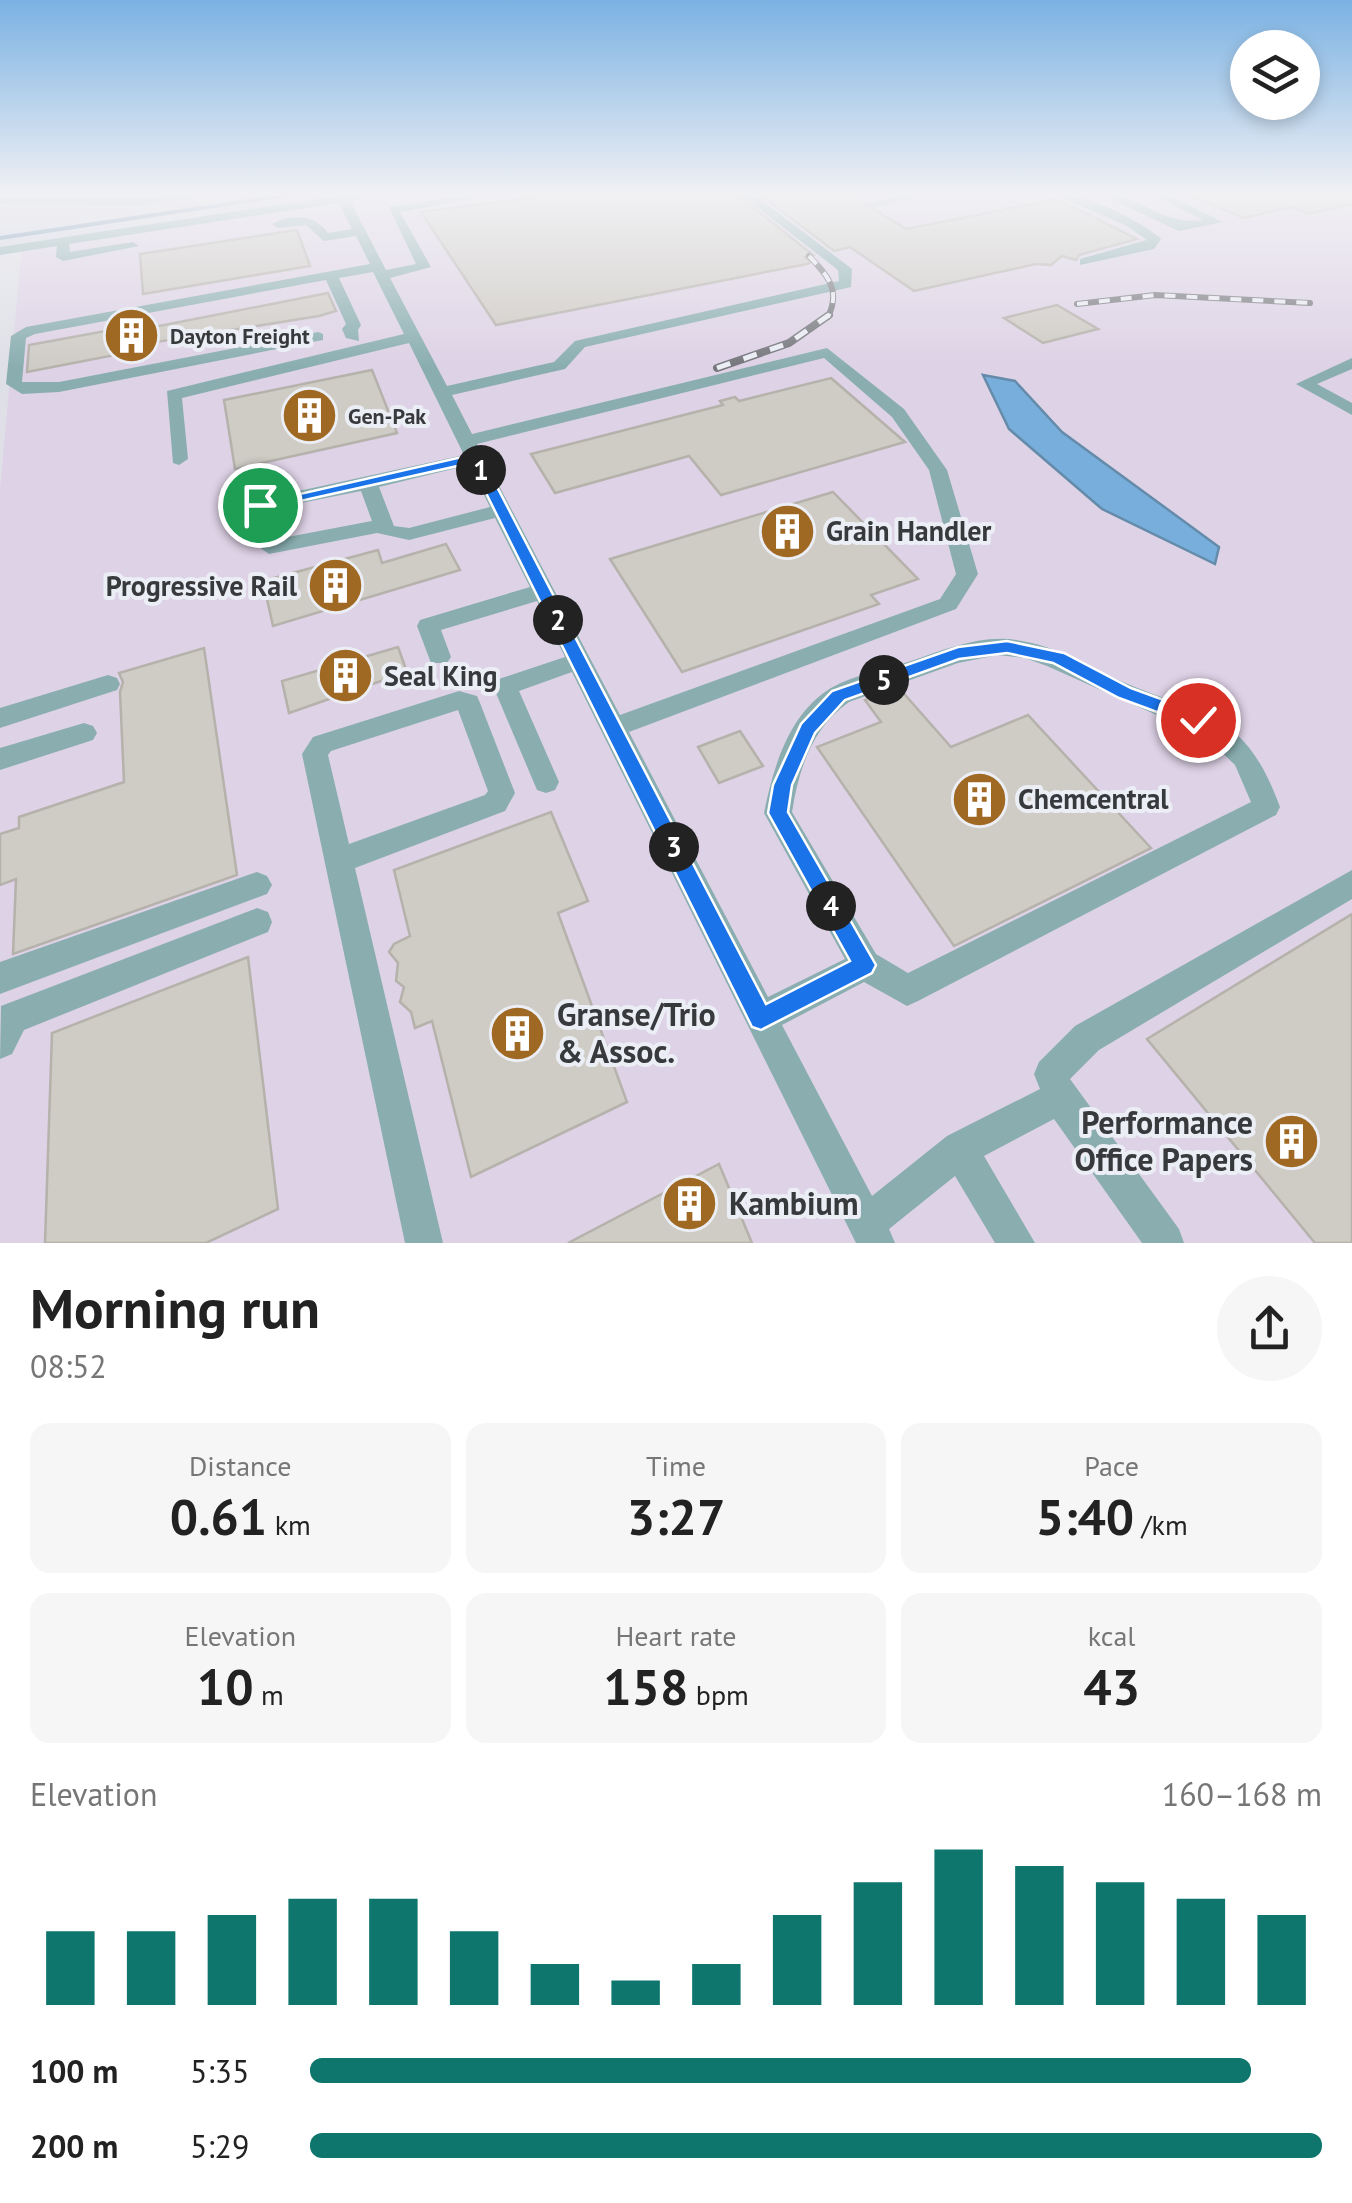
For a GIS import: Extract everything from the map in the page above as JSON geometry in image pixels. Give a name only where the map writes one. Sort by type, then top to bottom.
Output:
[{"type":"street","points":[[63,251],[63,257],[101,251]]},
{"type":"street","points":[[377,251],[380,271],[413,337],[871,1234],[960,1149],[1060,1097]]},
{"type":"street","points":[[318,337],[59,388],[28,390],[14,384],[19,336],[31,330],[331,275],[424,268],[404,251]]},
{"type":"street","points":[[442,392],[558,366],[580,344],[846,284],[845,269],[821,251]]},
{"type":"street","points":[[1085,262],[1129,251]]},
{"type":"street","points":[[331,275],[354,325],[350,329],[354,338]]},
{"type":"street","points":[[179,460],[173,395],[413,337]]},
{"type":"street","points":[[384,525],[270,547],[260,505],[368,484],[471,449],[827,353],[898,413],[938,470],[965,552],[967,574],[948,604],[613,728]]},
{"type":"street","points":[[1352,363],[1304,384],[1352,410]]},
{"type":"street","points":[[368,484],[386,531],[409,534],[502,510]]},
{"type":"street","points":[[440,657],[428,626],[543,591]]},
{"type":"street","points":[[1007,647],[1058,658],[1125,693],[1223,731],[1257,774],[1266,808],[908,990],[864,965],[778,813],[782,785],[807,729],[838,696],[958,654],[1007,647]]},
{"type":"street","points":[[546,782],[505,686],[580,662]]},
{"type":"street","points":[[0,718],[108,684]]},
{"type":"street","points":[[338,860],[495,803],[502,793],[468,703],[459,700],[322,744],[316,754],[338,860],[424,1243]]},
{"type":"street","points":[[0,758],[84,733]]},
{"type":"street","points":[[1164,1243],[1060,1097],[1051,1074],[1086,1038],[1352,882]]},
{"type":"street","points":[[0,978],[257,885]]},
{"type":"street","points":[[0,1042],[13,1018],[258,922]]},
{"type":"street","points":[[761,1018],[864,965]]},
{"type":"street","points":[[960,1149],[1016,1243]]},
{"type":"shaded area","points":[[21,251],[1352,251],[1352,1243],[0,1243],[0,489]]},
{"type":"water","points":[[983,375],[1015,381],[1062,432],[1219,547],[1215,564],[1102,509],[1009,429]]},
{"type":"building","points":[[305,251],[310,266],[143,294],[140,254]]},
{"type":"building","points":[[447,251],[808,251],[813,255],[805,257],[811,262],[807,264],[496,325]]},
{"type":"building","points":[[856,251],[1093,251],[1079,255],[1076,260],[1062,256],[1051,265],[1036,264],[914,291]]},
{"type":"building","name":"Dayton Freight","points":[[328,293],[336,311],[319,316],[150,343],[151,348],[27,372],[29,345],[149,323],[149,328]]},
{"type":"building","points":[[1057,305],[1098,329],[1043,343],[1004,318]]},
{"type":"building","name":"Gen-Pak","points":[[372,370],[397,433],[235,469],[224,400]]},
{"type":"building","points":[[831,378],[905,442],[721,495],[689,456],[555,493],[531,454],[723,405],[720,401],[735,397],[739,401]]},
{"type":"building","points":[[833,492],[918,579],[871,595],[879,604],[682,672],[610,559]]},
{"type":"building","name":"Progressive Rail","points":[[446,544],[460,570],[273,626],[263,581],[378,550],[382,563]]},
{"type":"building","name":"Seal King","points":[[398,647],[407,672],[289,713],[282,681]]},
{"type":"building","points":[[204,648],[237,875],[13,954],[16,879],[0,885],[0,834],[19,828],[19,817],[124,782],[120,692],[123,682],[119,673]]},
{"type":"building","name":"Chemcentral","points":[[899,688],[951,747],[1028,715],[1151,848],[954,946],[817,747],[881,722],[865,700]]},
{"type":"building","points":[[740,731],[763,766],[719,783],[698,747]]},
{"type":"building","name":"Granse/Trio & Assoc.","points":[[551,812],[588,901],[558,913],[627,1102],[471,1177],[432,1021],[415,1028],[411,1012],[400,1002],[404,987],[396,981],[398,963],[389,952],[394,944],[410,936],[394,870]]},
{"type":"building","name":"Performance Office Papers","points":[[1352,914],[1352,1243],[1315,1243],[1147,1039]]},
{"type":"building","points":[[248,957],[278,1209],[206,1243],[45,1243],[52,1033]]},
{"type":"building","name":"Kambium","points":[[719,1164],[752,1243],[568,1243]]},
{"type":"railway","points":[[809,256],[833,291],[829,315]]},
{"type":"railway","points":[[1077,304],[1155,295],[1310,303]]},
{"type":"railway","points":[[717,368],[789,343],[829,315]]},
{"type":"place","name":"Dayton Freight","points":[[131,336]]},
{"type":"place","name":"Gen-Pak","points":[[309,416]]},
{"type":"place","name":"Grain Handler","points":[[787,531]]},
{"type":"place","name":"Progressive Rail","points":[[336,586]]},
{"type":"place","name":"Seal King","points":[[345,676]]},
{"type":"place","name":"Chemcentral","points":[[979,799]]},
{"type":"place","name":"Granse/Trio & Assoc.","points":[[518,1033]]},
{"type":"place","name":"Performance Office Papers","points":[[1292,1141]]},
{"type":"place","name":"Kambium","points":[[690,1204]]},
{"type":"route","points":[[260,505],[475,458],[761,1018],[864,965],[778,813],[782,785],[807,729],[838,696],[958,654],[1007,647],[1058,658],[1125,693],[1198,720]]}]
